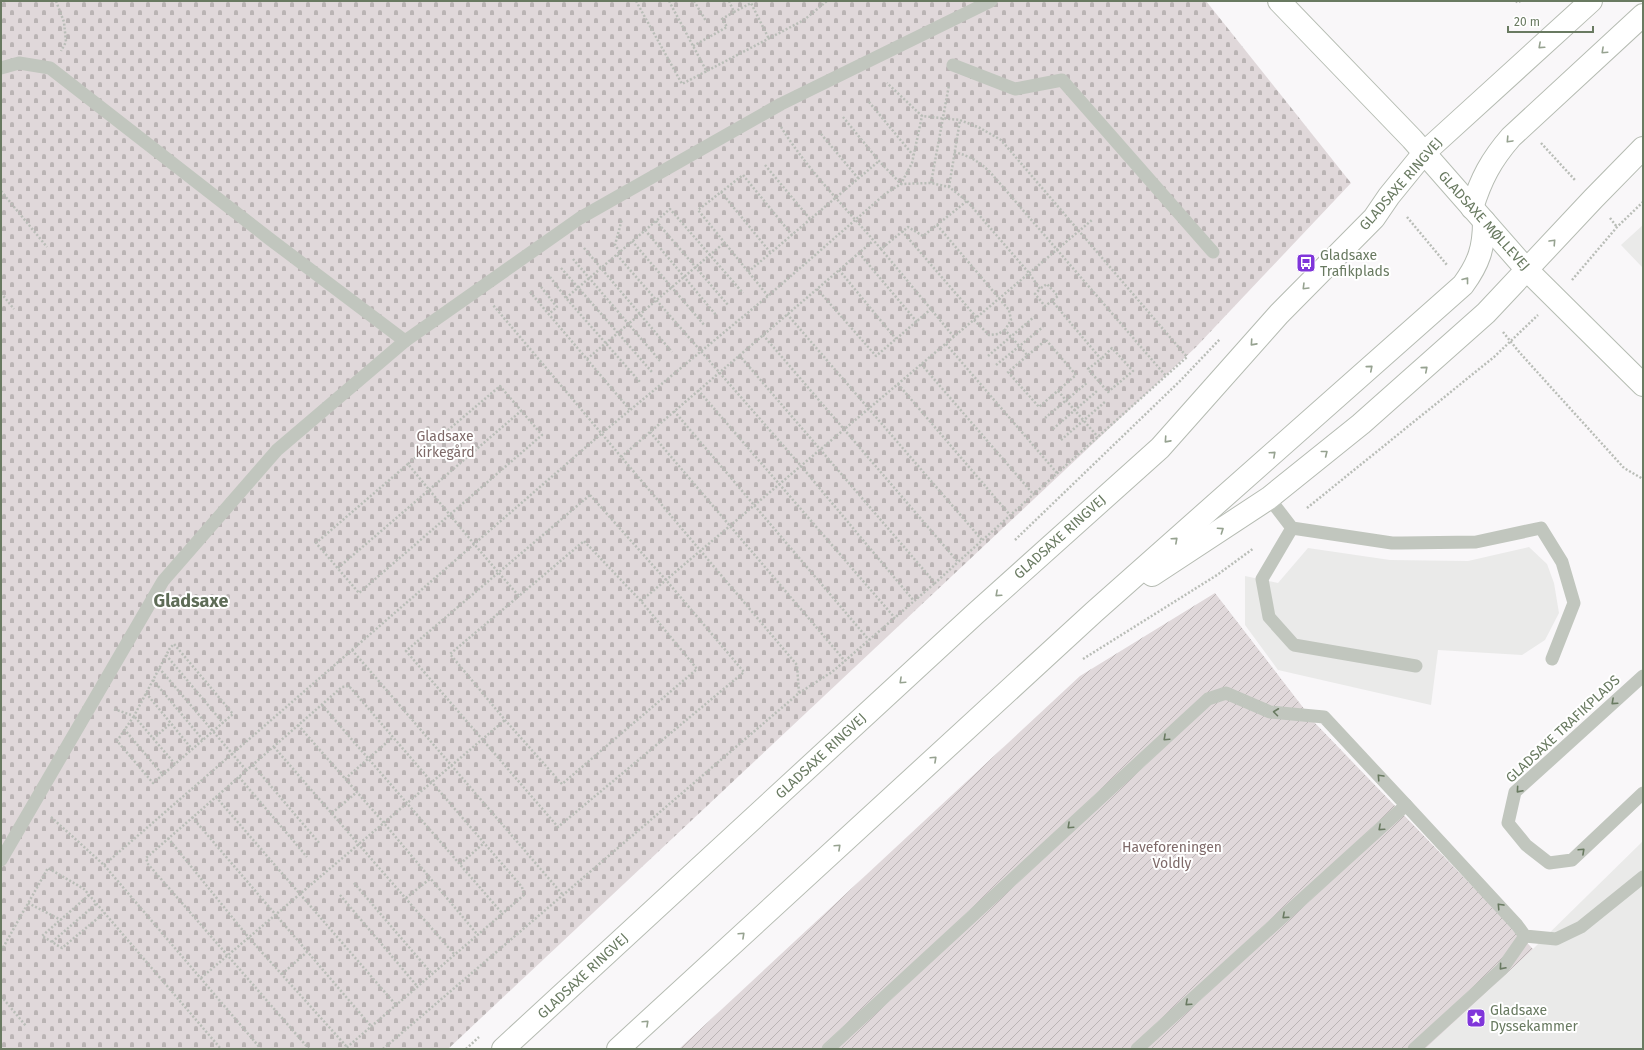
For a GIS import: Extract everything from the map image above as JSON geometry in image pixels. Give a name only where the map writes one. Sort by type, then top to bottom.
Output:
[{"type":"main road","name":"GLADSAXE MØLLEVEJ","points":[[1279,1],[1412,139],[1527,270],[1643,385]]},
{"type":"main road","name":"GLADSAXE RINGVEJ","points":[[503,1049],[969,620],[1160,448],[1279,314],[1374,218],[1389,196],[1424,153],[1591,1]]},
{"type":"main road","points":[[618,1049],[1094,612],[1463,285],[1473,271],[1480,256],[1484,239],[1478,215],[1479,185],[1490,163],[1500,150],[1524,126],[1643,15]]},
{"type":"main road","points":[[1094,612],[1269,498],[1361,424],[1486,313],[1643,148]]},
{"type":"lane","points":[[1,860],[163,581],[276,450],[404,341],[580,218],[770,110],[991,1]]},
{"type":"lane","points":[[1,68],[19,63],[50,68],[271,240],[404,341]]},
{"type":"lane","points":[[953,65],[1015,89],[1062,80],[1212,252]]},
{"type":"lane","points":[[1269,498],[1290,526],[1392,543],[1476,542],[1541,528],[1562,562],[1574,603],[1552,659]]},
{"type":"lane","points":[[1290,526],[1262,579],[1269,617],[1294,645],[1416,666]]},
{"type":"lane","name":"GLADSAXE TRAFIKPLADS","points":[[1643,676],[1515,792],[1508,823],[1526,845],[1549,863],[1572,860],[1643,793]]},
{"type":"lane","points":[[828,1049],[1208,699],[1226,693],[1270,712],[1324,717],[1517,925],[1525,936],[1556,939],[1582,927],[1643,877]]},
{"type":"lane","points":[[1137,1049],[1406,805]]},
{"type":"lane","points":[[1414,1049],[1502,969],[1525,936]]},
{"type":"path","points":[[50,68],[66,42],[64,22],[56,1]]},
{"type":"path","points":[[636,1],[682,84],[804,20],[827,1]]},
{"type":"path","points":[[669,1],[707,72]]},
{"type":"path","points":[[694,1],[706,21]]},
{"type":"path","points":[[729,1],[734,12]]},
{"type":"path","points":[[1516,1],[1518,3],[1520,1]]},
{"type":"path","points":[[693,46],[726,27],[722,18],[751,2],[769,39]]},
{"type":"path","points":[[931,183],[953,65]]},
{"type":"path","points":[[383,1049],[799,693],[832,672],[870,640],[1186,357],[1001,140],[980,128],[960,120],[922,116],[887,83]]},
{"type":"path","points":[[869,102],[913,156]]},
{"type":"path","points":[[770,110],[791,143],[835,198],[874,241],[954,337]]},
{"type":"path","points":[[901,184],[912,163],[922,116]]},
{"type":"path","points":[[843,117],[879,161],[901,184]]},
{"type":"path","points":[[949,187],[960,120]]},
{"type":"path","points":[[1524,126],[1593,199],[1617,227]]},
{"type":"path","points":[[821,134],[858,178]]},
{"type":"path","points":[[954,152],[978,161],[990,172],[1166,376]]},
{"type":"path","points":[[748,272],[879,161]]},
{"type":"path","points":[[765,165],[810,219]]},
{"type":"path","points":[[768,296],[698,210],[743,175],[792,235]]},
{"type":"path","points":[[104,865],[601,434],[768,296],[854,219],[885,194],[901,184],[931,183],[949,187],[967,201],[1029,273],[1040,289]]},
{"type":"path","points":[[1,191],[47,247]]},
{"type":"path","points":[[721,192],[770,252]]},
{"type":"path","points":[[1389,196],[1463,285]]},
{"type":"path","points":[[880,249],[908,227],[923,236],[967,201]]},
{"type":"path","points":[[1290,526],[1494,357],[1556,298],[1617,227],[1643,202]]},
{"type":"path","points":[[566,298],[670,209],[743,293]]},
{"type":"path","points":[[641,601],[1092,220]]},
{"type":"path","points":[[656,221],[728,306]]},
{"type":"path","points":[[902,231],[990,335],[998,334],[1005,330],[1011,320],[1009,310],[937,225]]},
{"type":"path","points":[[645,230],[716,315]]},
{"type":"path","points":[[632,241],[704,326]]},
{"type":"path","points":[[621,457],[874,241]]},
{"type":"path","points":[[587,359],[724,243]]},
{"type":"path","points":[[584,248],[672,352]]},
{"type":"path","points":[[859,253],[917,322]]},
{"type":"path","points":[[617,255],[801,466],[914,601]]},
{"type":"path","points":[[572,259],[661,362]]},
{"type":"path","points":[[561,268],[652,372]]},
{"type":"path","points":[[839,270],[896,339]]},
{"type":"path","points":[[550,277],[566,298],[640,382]]},
{"type":"path","points":[[1047,284],[1058,296],[1045,306],[1035,294],[1040,289],[1047,284]]},
{"type":"path","points":[[541,287],[557,307],[550,313]]},
{"type":"path","points":[[479,289],[797,666],[799,693]]},
{"type":"path","points":[[817,289],[876,356],[931,309]]},
{"type":"path","points":[[530,292],[550,313],[630,410]]},
{"type":"path","points":[[1,293],[14,309]]},
{"type":"path","points":[[1052,301],[1101,359]]},
{"type":"path","points":[[1486,313],[1520,353],[1624,468],[1643,479]]},
{"type":"path","points":[[787,314],[868,410],[982,540]]},
{"type":"path","points":[[988,356],[1034,317]]},
{"type":"path","points":[[996,365],[1043,327]]},
{"type":"path","points":[[1005,330],[1028,356]]},
{"type":"path","points":[[1014,542],[1180,380],[1224,334]]},
{"type":"path","points":[[763,335],[958,562]]},
{"type":"path","points":[[1046,340],[1076,375],[1058,391],[1039,407],[1008,372],[1046,340]]},
{"type":"path","points":[[946,344],[1057,473]]},
{"type":"path","points":[[1112,348],[1133,371],[1108,392],[1088,369],[1101,359],[1112,348]]},
{"type":"path","points":[[740,355],[935,583]]},
{"type":"path","points":[[922,364],[1034,494]]},
{"type":"path","points":[[1045,418],[1088,382]]},
{"type":"path","points":[[898,384],[1010,516]]},
{"type":"path","points":[[500,386],[542,435],[359,593],[316,543],[408,464],[500,386]]},
{"type":"path","points":[[698,390],[895,618]]},
{"type":"path","points":[[1058,391],[1098,437]]},
{"type":"path","points":[[1053,429],[1097,391]]},
{"type":"path","points":[[1061,440],[1106,402]]},
{"type":"path","points":[[338,568],[521,411]]},
{"type":"path","points":[[674,411],[870,640]]},
{"type":"path","points":[[650,432],[731,525],[845,661]]},
{"type":"path","points":[[408,464],[519,596]]},
{"type":"path","points":[[590,495],[666,580],[744,672],[558,827],[481,740],[406,651],[590,495]]},
{"type":"path","points":[[584,541],[641,601],[697,669],[562,784],[505,720],[450,654],[519,596],[584,541]]},
{"type":"path","points":[[174,644],[233,714],[153,783],[117,741],[134,716],[159,668],[170,648],[174,644]]},
{"type":"path","points":[[352,650],[563,895]]},
{"type":"path","points":[[166,655],[223,723]]},
{"type":"path","points":[[159,668],[246,770]]},
{"type":"path","points":[[153,680],[203,740]]},
{"type":"path","points":[[168,838],[249,938],[346,1048],[524,895],[522,887],[349,686],[342,687],[192,817],[168,838],[146,858],[148,864],[309,1049]]},
{"type":"path","points":[[146,693],[192,750]]},
{"type":"path","points":[[92,702],[134,716],[175,764]]},
{"type":"path","points":[[322,705],[502,913]]},
{"type":"path","points":[[201,978],[276,916],[505,720]]},
{"type":"path","points":[[153,739],[171,723]]},
{"type":"path","points":[[298,725],[384,823],[478,934]]},
{"type":"path","points":[[124,729],[163,775]]},
{"type":"path","points":[[345,779],[393,737]]},
{"type":"path","points":[[274,746],[454,954]]},
{"type":"path","points":[[253,765],[320,844]]},
{"type":"path","points":[[239,777],[307,857]]},
{"type":"path","points":[[332,813],[357,792]]},
{"type":"path","points":[[216,797],[396,1005]]},
{"type":"path","points":[[34,802],[104,865],[261,1049]]},
{"type":"path","points":[[192,817],[372,1026]]},
{"type":"path","points":[[460,864],[484,843]]},
{"type":"path","points":[[1,951],[48,868],[84,889],[222,1049]]},
{"type":"path","points":[[406,898],[430,878]]},
{"type":"path","points":[[354,883],[432,974]]},
{"type":"path","points":[[340,895],[418,986]]},
{"type":"path","points":[[89,896],[42,936],[62,948],[104,913]]},
{"type":"path","points":[[28,903],[61,920]]},
{"type":"path","points":[[52,942],[96,904]]},
{"type":"path","points":[[282,974],[307,952]]},
{"type":"path","points":[[1,996],[26,1026]]},
{"type":"path","points":[[466,1049],[483,1033]]},
{"type":"shaded area","points":[[1643,225],[1643,268],[1621,245]]},
{"type":"shaded area","points":[[1529,547],[1547,564],[1554,583],[1559,613],[1545,640],[1522,655],[1438,650],[1431,705],[1278,670],[1245,625],[1245,576],[1278,583],[1308,548],[1390,560],[1468,561]]},
{"type":"shaded area","points":[[1643,841],[1643,1049],[1425,1049],[1533,949]]},
{"type":"green space","name":"Gladsaxe kirkegård","points":[[1,1],[1206,1],[1351,183],[1196,347],[448,1049],[1,1049]]},
{"type":"green space","name":"Haveforeningen Voldly","points":[[1215,593],[1315,723],[1533,949],[1425,1049],[679,1049],[1080,676]]},
{"type":"place","name":"Gladsaxe Trafikplads","points":[[1306,263]]},
{"type":"place","name":"Gladsaxe Dyssekammer","points":[[1476,1018]]},
{"type":"district","name":"Gladsaxe","points":[[191,601]]}]
